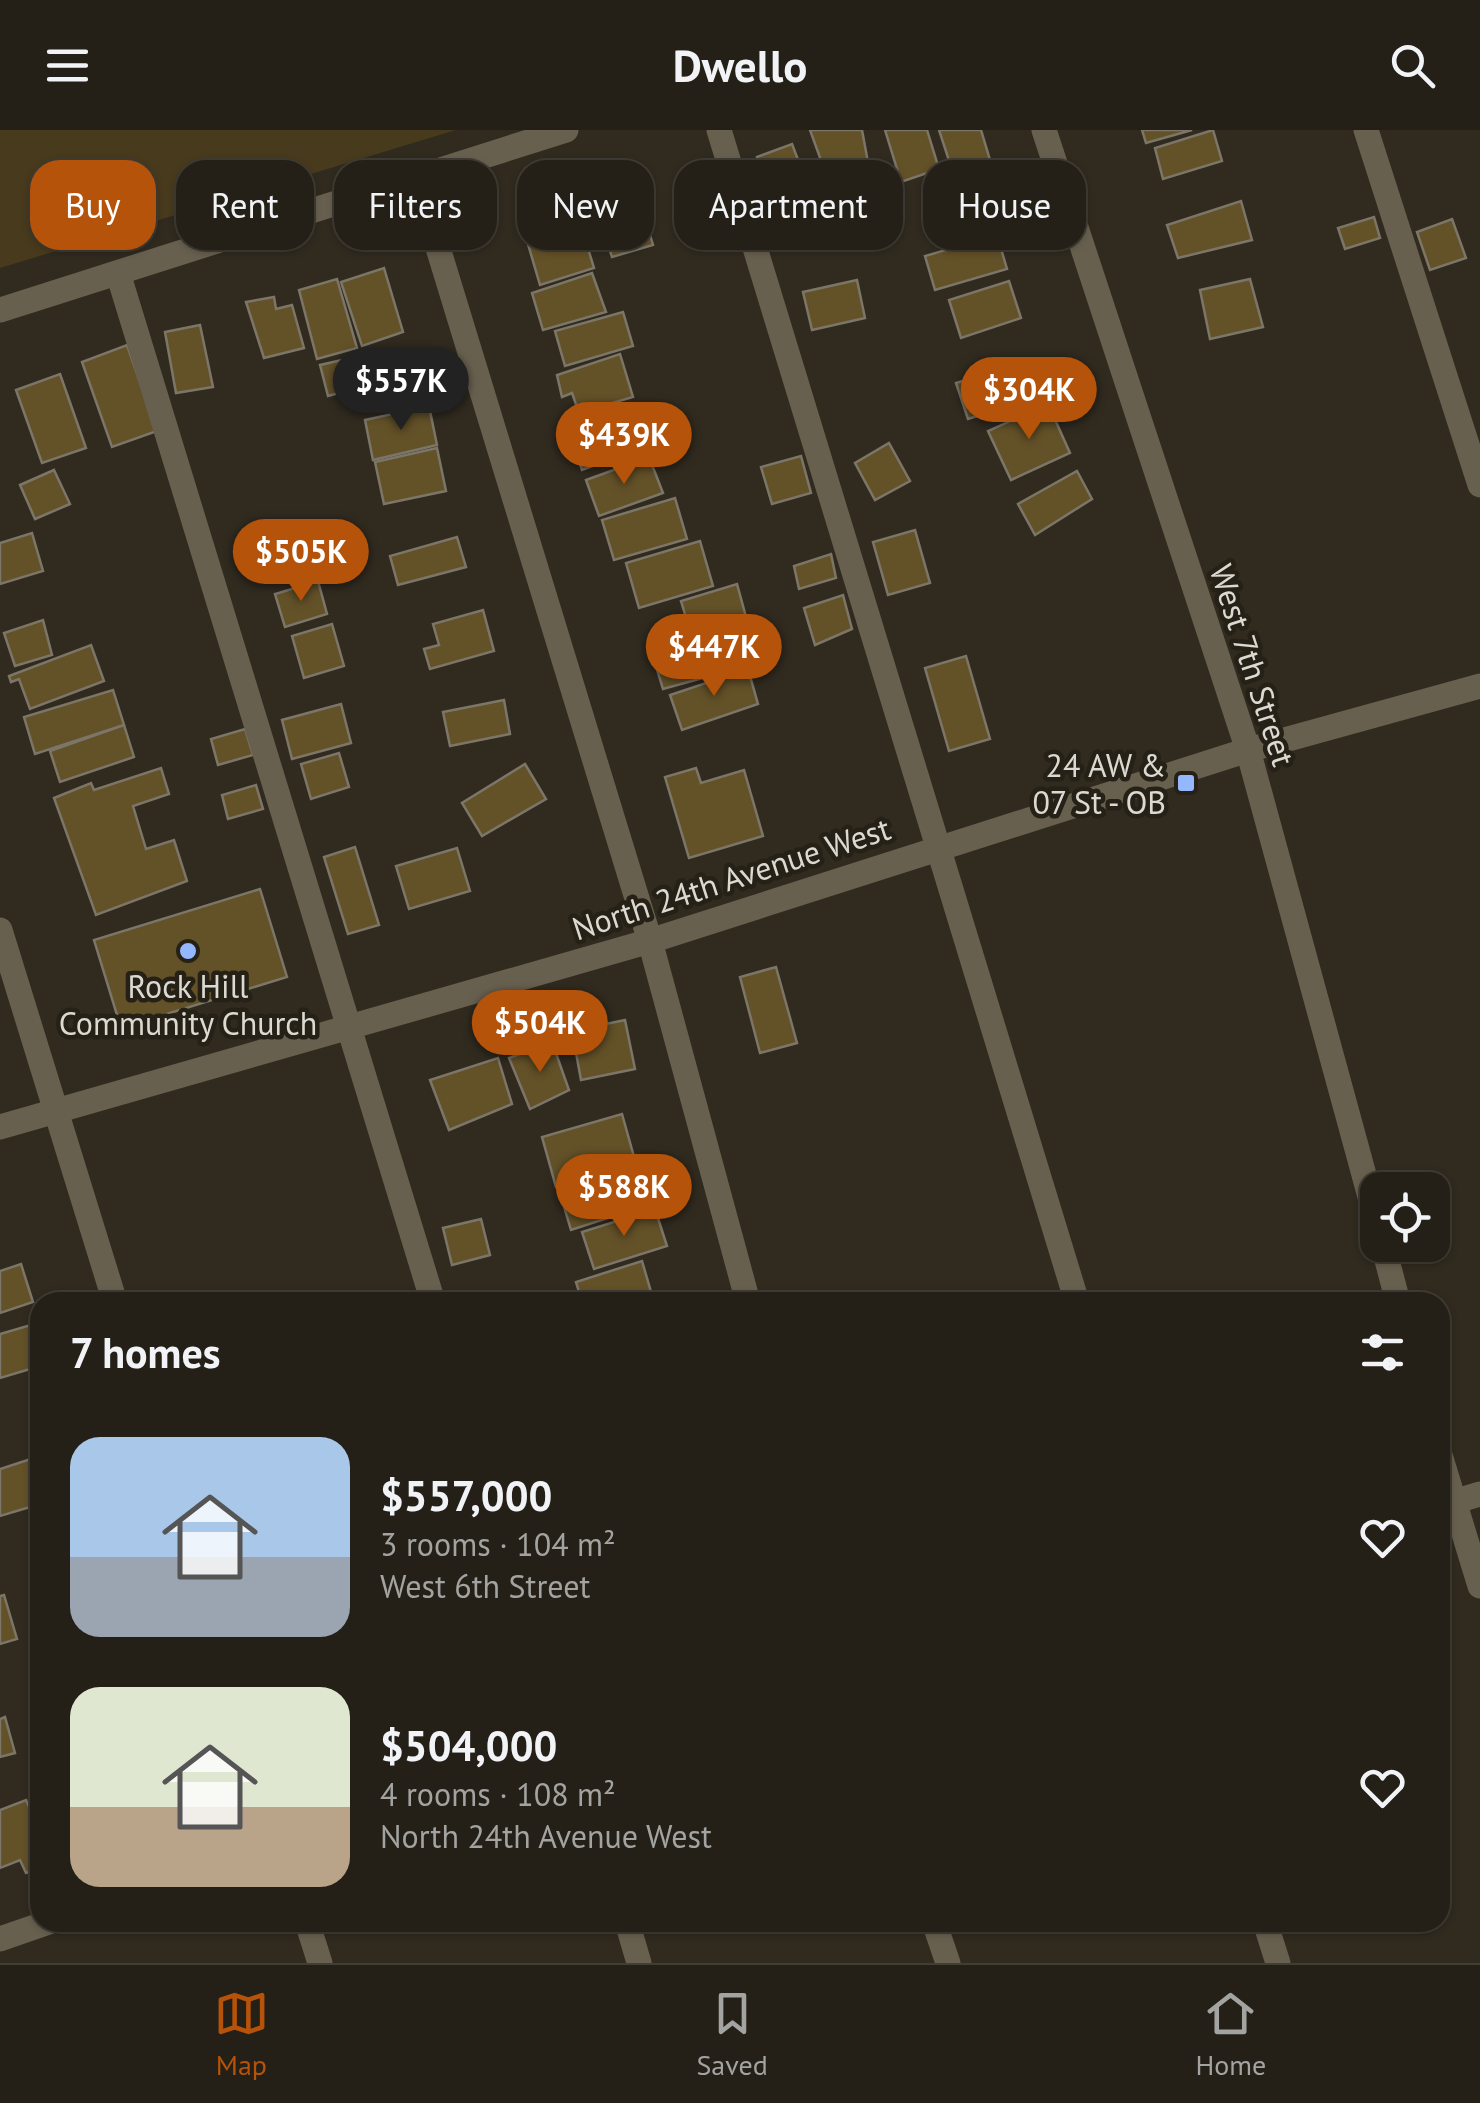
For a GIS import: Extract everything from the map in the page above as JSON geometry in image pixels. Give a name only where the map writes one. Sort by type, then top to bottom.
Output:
[{"type":"street","points":[[468,160],[566,130]]},
{"type":"street","points":[[718,130],[1074,1292]]},
{"type":"street","name":"West 7th Street","points":[[1044,130],[1248,750],[1363,1172]]},
{"type":"street","points":[[1366,130],[1480,486]]},
{"type":"street","points":[[0,310],[334,203]]},
{"type":"street","points":[[439,250],[650,941],[745,1292]]},
{"type":"street","points":[[118,273],[430,1292]]},
{"type":"street","name":"North 24th Avenue West","points":[[0,1127],[650,941],[1248,750],[1480,686]]},
{"type":"street","points":[[0,930],[112,1292]]},
{"type":"street","points":[[1387,1262],[1395,1292]]},
{"type":"street","points":[[1450,1503],[1480,1494]]},
{"type":"street","points":[[1450,1514],[1480,1586]]},
{"type":"street","points":[[0,1939],[30,1929]]},
{"type":"street","points":[[310,1932],[320,1963]]},
{"type":"street","points":[[629,1932],[639,1963]]},
{"type":"street","points":[[937,1932],[948,1963]]},
{"type":"street","points":[[1269,1932],[1278,1963]]},
{"type":"shaded area","points":[[0,130],[456,130],[357,160],[334,160],[334,167],[314,173],[314,160],[176,160],[176,215],[156,221],[156,160],[30,160],[30,250],[59,250],[0,268]]},
{"type":"building","points":[[810,130],[862,130],[868,160],[821,160]]},
{"type":"building","points":[[885,130],[927,130],[936,160],[923,160],[923,174],[903,181],[903,160],[894,160]]},
{"type":"building","points":[[939,130],[981,130],[990,160],[949,160]]},
{"type":"building","points":[[1142,130],[1192,130],[1146,143]]},
{"type":"building","points":[[1213,130],[1222,161],[1163,179],[1155,148]]},
{"type":"building","points":[[792,144],[798,160],[758,160],[757,157]]},
{"type":"building","points":[[1241,201],[1252,240],[1178,258],[1167,225]]},
{"type":"building","points":[[1374,217],[1380,238],[1345,249],[1338,228]]},
{"type":"building","points":[[1452,219],[1466,258],[1430,270],[1417,232]]},
{"type":"building","points":[[530,250],[588,250],[594,268],[540,285]]},
{"type":"building","points":[[610,250],[636,250],[612,257]]},
{"type":"building","points":[[946,250],[1001,250],[1007,269],[935,290],[925,256]]},
{"type":"building","points":[[384,268],[403,332],[362,346],[341,282]]},
{"type":"building","points":[[592,273],[606,312],[543,330],[532,293]]},
{"type":"building","points":[[337,279],[357,348],[317,359],[299,290]]},
{"type":"building","points":[[1250,279],[1263,327],[1210,339],[1200,290]]},
{"type":"building","points":[[857,280],[865,318],[812,330],[803,292]]},
{"type":"building","points":[[1009,281],[1021,318],[961,338],[949,300]]},
{"type":"building","points":[[274,297],[276,309],[292,305],[304,348],[264,358],[246,302]]},
{"type":"building","points":[[623,312],[633,346],[565,366],[555,331]]},
{"type":"building","points":[[200,325],[213,387],[176,393],[165,332]]},
{"type":"building","points":[[127,345],[157,431],[112,447],[82,362]]},
{"type":"building","points":[[620,354],[633,397],[579,413],[572,393],[562,397],[557,375]]},
{"type":"building","points":[[1032,359],[1044,395],[968,419],[956,383]]},
{"type":"building","points":[[342,360],[350,390],[328,396],[320,365]]},
{"type":"building","points":[[60,374],[86,448],[42,463],[16,390]]},
{"type":"building","points":[[1048,404],[1070,453],[1011,480],[988,431]]},
{"type":"building","points":[[429,406],[437,445],[373,460],[365,420]]},
{"type":"building","points":[[632,407],[647,446],[582,470],[568,430]]},
{"type":"building","points":[[889,443],[910,481],[875,500],[855,463]]},
{"type":"building","points":[[437,448],[446,491],[384,504],[375,462]]},
{"type":"building","points":[[801,456],[811,493],[772,504],[761,467]]},
{"type":"building","points":[[649,457],[663,493],[599,516],[586,480]]},
{"type":"building","points":[[54,470],[70,504],[35,519],[20,485]]},
{"type":"building","points":[[1077,471],[1092,499],[1035,535],[1018,504]]},
{"type":"building","points":[[675,498],[687,539],[614,560],[602,520]]},
{"type":"building","points":[[915,530],[930,583],[888,595],[873,542]]},
{"type":"building","points":[[32,533],[43,571],[0,584],[0,543]]},
{"type":"building","points":[[457,537],[466,567],[398,585],[390,556]]},
{"type":"building","points":[[700,541],[713,586],[639,608],[626,563]]},
{"type":"building","points":[[831,554],[836,578],[799,589],[794,566]]},
{"type":"building","points":[[318,581],[327,614],[285,627],[275,594]]},
{"type":"building","points":[[737,584],[746,617],[691,634],[681,601]]},
{"type":"building","points":[[843,595],[852,629],[815,645],[804,608]]},
{"type":"building","points":[[483,610],[494,651],[430,669],[424,649],[439,645],[433,624]]},
{"type":"building","points":[[43,620],[52,655],[15,666],[4,633]]},
{"type":"building","points":[[332,624],[344,666],[304,678],[292,636]]},
{"type":"building","points":[[732,630],[743,667],[663,689],[652,653]]},
{"type":"building","points":[[91,645],[104,681],[30,709],[19,679],[11,682],[9,676]]},
{"type":"building","points":[[966,656],[990,739],[949,751],[925,668]]},
{"type":"building","points":[[748,669],[758,704],[682,730],[670,695]]},
{"type":"building","points":[[113,690],[124,725],[35,754],[24,717]]},
{"type":"building","points":[[504,700],[510,734],[450,746],[443,712]]},
{"type":"building","points":[[341,704],[351,743],[292,759],[282,720]]},
{"type":"building","points":[[124,725],[134,757],[60,782],[50,751]]},
{"type":"building","points":[[245,729],[253,755],[218,765],[211,739]]},
{"type":"building","points":[[339,753],[349,787],[311,799],[301,764]]},
{"type":"building","points":[[525,764],[546,799],[482,836],[462,803]]},
{"type":"building","points":[[161,768],[169,794],[133,806],[146,849],[174,840],[187,881],[96,915],[54,798],[91,783],[94,790]]},
{"type":"building","points":[[696,768],[701,783],[744,770],[763,836],[689,858],[665,777]]},
{"type":"building","points":[[256,785],[263,809],[228,819],[222,795]]},
{"type":"building","points":[[355,847],[379,925],[348,934],[324,857]]},
{"type":"building","points":[[457,848],[470,891],[409,909],[396,866]]},
{"type":"building","name":"Rock Hill Community Church","points":[[260,889],[287,977],[121,1028],[94,940]]},
{"type":"building","points":[[776,967],[797,1043],[760,1053],[740,977]]},
{"type":"building","points":[[625,1020],[635,1069],[581,1080],[572,1031]]},
{"type":"building","points":[[552,1042],[569,1090],[530,1109],[509,1058]]},
{"type":"building","points":[[498,1058],[512,1104],[449,1130],[430,1080]]},
{"type":"building","points":[[622,1114],[636,1164],[556,1187],[542,1137]]},
{"type":"building","points":[[637,1169],[648,1205],[571,1230],[560,1193]]},
{"type":"building","points":[[655,1209],[667,1246],[594,1269],[582,1232]]},
{"type":"building","points":[[481,1219],[490,1255],[452,1265],[443,1228]]},
{"type":"building","points":[[642,1261],[651,1292],[579,1292],[576,1282]]},
{"type":"building","points":[[21,1264],[30,1303],[0,1313],[0,1271]]},
{"type":"building","points":[[30,1325],[30,1369],[0,1378],[0,1334]]},
{"type":"building","points":[[30,1459],[30,1507],[0,1516],[0,1469]]},
{"type":"building","points":[[4,1595],[17,1639],[0,1644],[0,1596]]},
{"type":"building","points":[[5,1717],[15,1753],[0,1757],[0,1719]]},
{"type":"building","points":[[26,1800],[30,1809],[30,1872],[26,1873],[20,1860],[0,1868],[0,1810]]},
{"type":"place","name":"24 AW & 07 St - OB","points":[[1186,783]]},
{"type":"place","name":"Rock Hill Community Church","points":[[188,951]]}]
